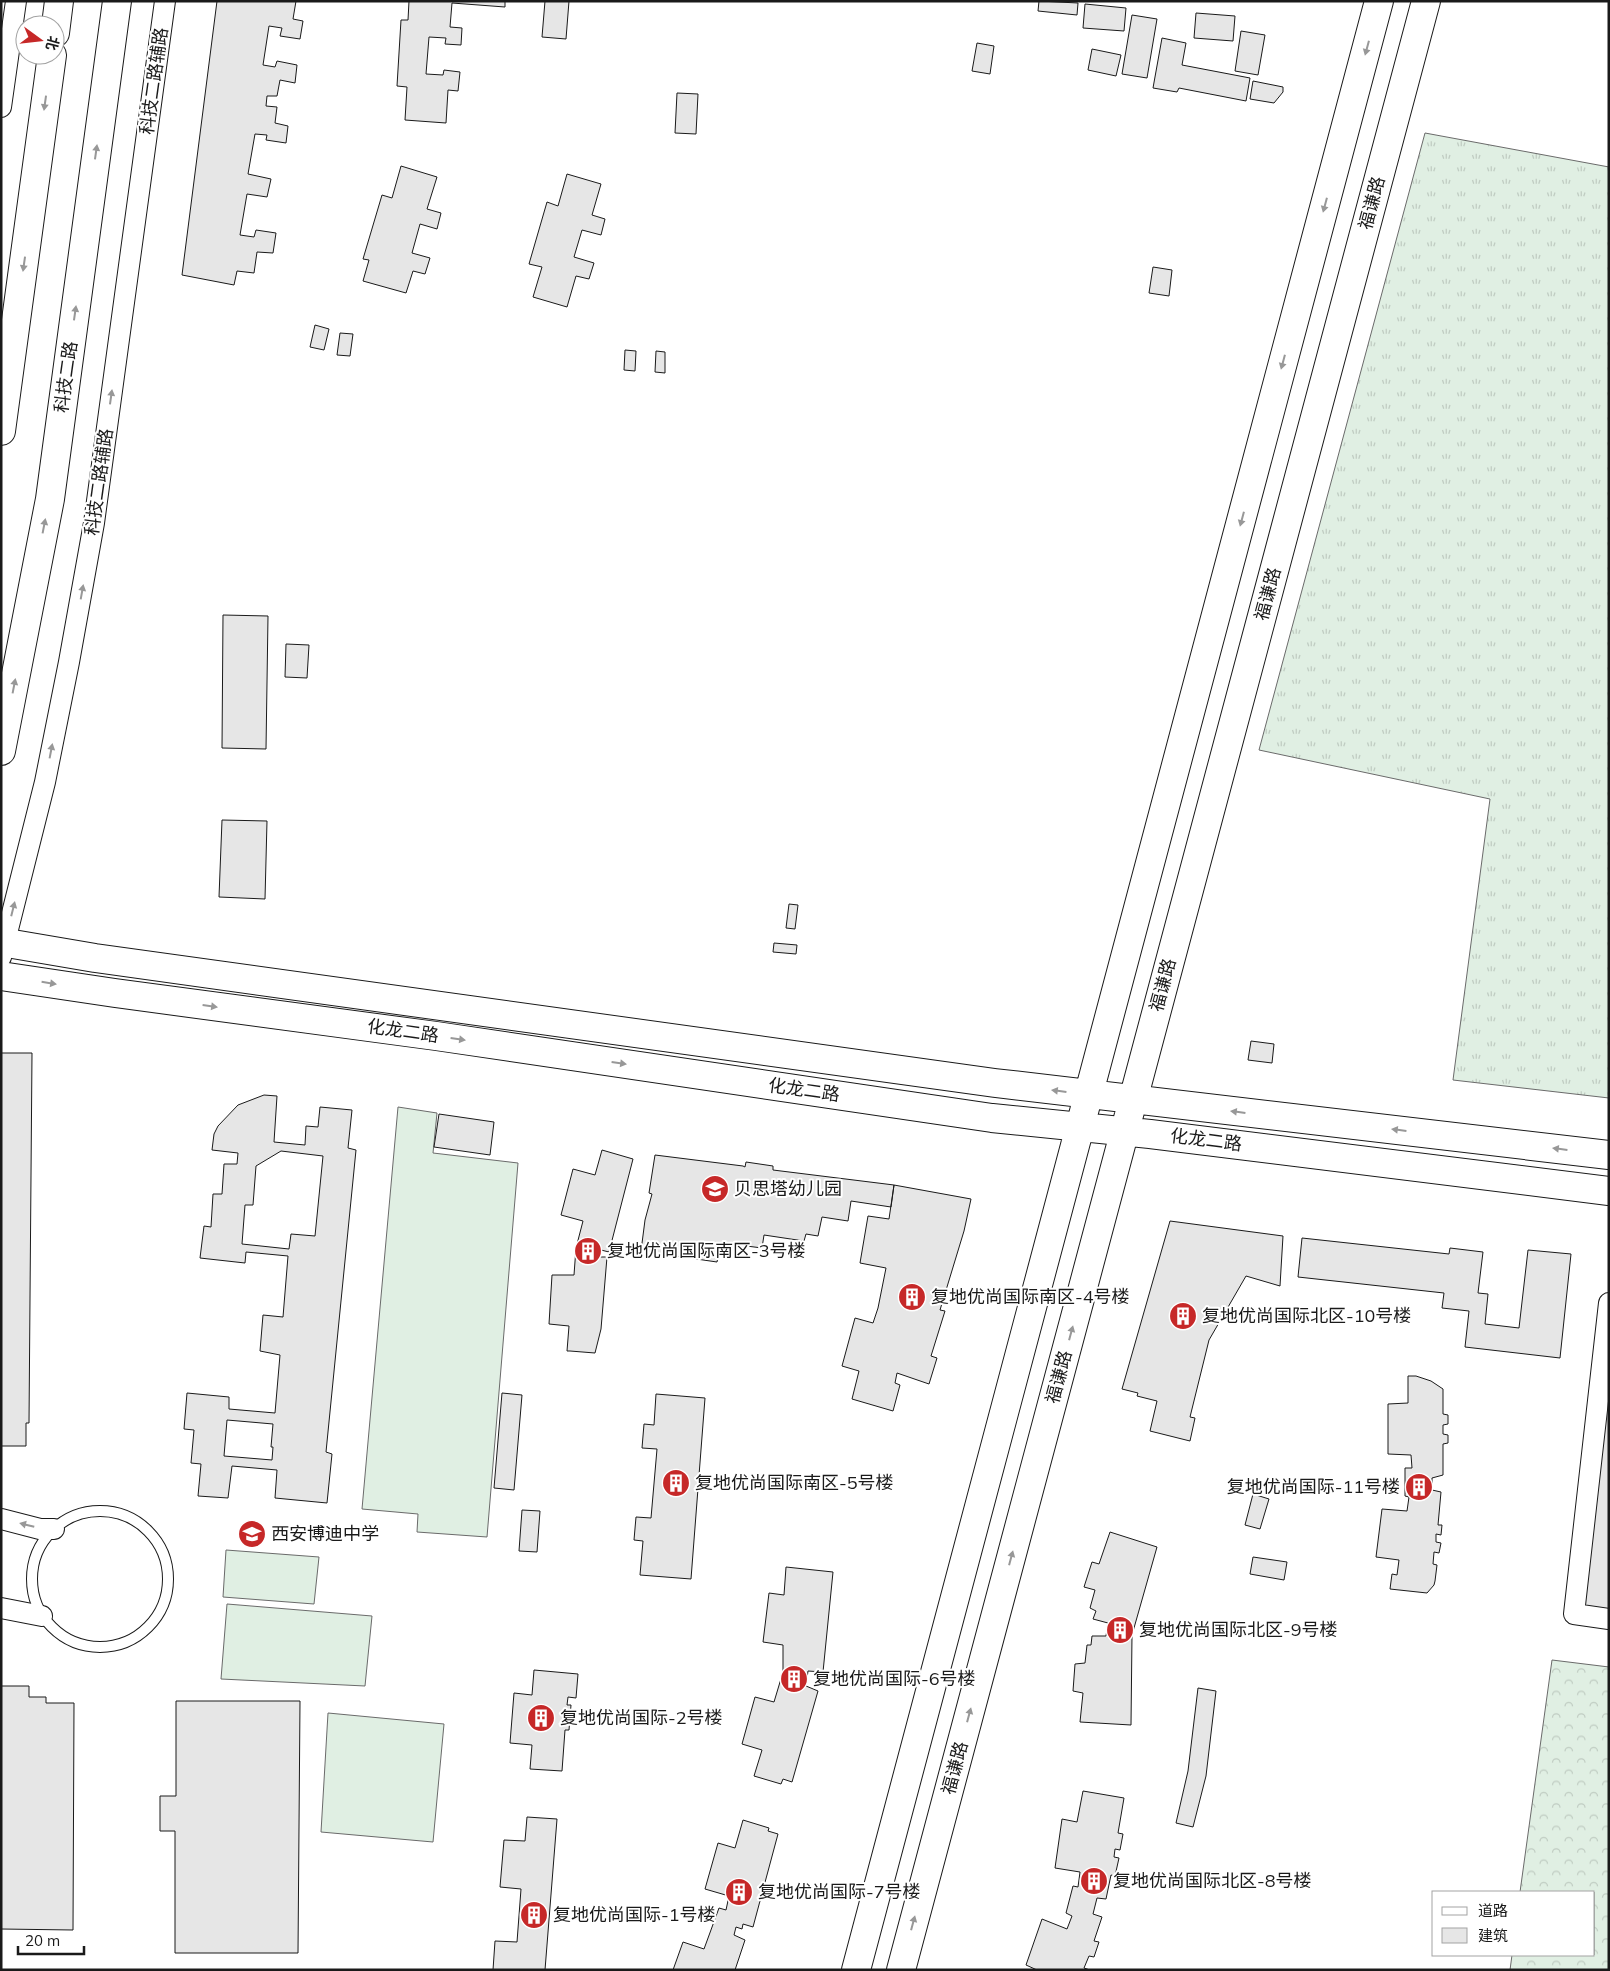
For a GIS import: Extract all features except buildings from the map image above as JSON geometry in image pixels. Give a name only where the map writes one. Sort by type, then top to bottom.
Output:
[{"type":"street","points":[[1,107],[16,1]]},
{"type":"street","points":[[57,15],[59,1]]},
{"type":"street","name":"科技二路","points":[[1,751],[50,499],[117,1]]},
{"type":"street","name":"科技二路辅路","points":[[2,947],[45,782],[94,523],[165,1]]},
{"type":"street","points":[[856,1970],[1380,1]]},
{"type":"street","name":"福谦路","points":[[901,1970],[1426,1]]},
{"type":"street","points":[[1,431],[51,65]]},
{"type":"street","name":"化龙二路","points":[[2,947],[135,963],[995,1083],[1609,1155]]},
{"type":"street","name":"化龙二路","points":[[1,976],[436,1036],[992,1118],[1124,1131],[1609,1192]]},
{"type":"street","points":[[1609,1303],[1574,1614],[1609,1619]]},
{"type":"street","points":[[1,1519],[40,1528],[54,1529]]},
{"type":"street","points":[[1,1608],[42,1616]]},
{"type":"lane","points":[[92,1511],[113,1512],[134,1520],[151,1533],[163,1551],[168,1571],[168,1593],[160,1613],[145,1632],[125,1644],[102,1648],[78,1645],[58,1634],[42,1616],[33,1594],[32,1571],[39,1548],[54,1529],[71,1517],[92,1511]]},
{"type":"green space","points":[[1425,133],[1609,167],[1609,1098],[1453,1080],[1490,799],[1259,750]]},
{"type":"green space","points":[[398,1107],[437,1113],[433,1153],[518,1163],[487,1537],[417,1532],[418,1514],[362,1509]]},
{"type":"green space","points":[[226,1550],[319,1557],[314,1604],[223,1597]]},
{"type":"green space","points":[[227,1604],[372,1616],[365,1686],[221,1679]]},
{"type":"green space","points":[[1552,1660],[1609,1667],[1609,1970],[1510,1970],[1512,1956],[1595,1956],[1595,1891],[1520,1891]]},
{"type":"green space","points":[[328,1713],[444,1724],[433,1842],[321,1832]]},
{"type":"place","name":"贝思塔幼儿园","points":[[715,1189]]},
{"type":"place","name":"复地优尚国际南区-3号楼","points":[[588,1251]]},
{"type":"place","name":"复地优尚国际南区-4号楼","points":[[912,1297]]},
{"type":"place","name":"复地优尚国际北区-10号楼","points":[[1183,1316]]},
{"type":"place","name":"复地优尚国际南区-5号楼","points":[[676,1483]]},
{"type":"place","name":"复地优尚国际-11号楼","points":[[1419,1487]]},
{"type":"place","name":"西安博迪中学","points":[[252,1534]]},
{"type":"place","name":"复地优尚国际北区-9号楼","points":[[1120,1630]]},
{"type":"place","name":"复地优尚国际-6号楼","points":[[794,1679]]},
{"type":"place","name":"复地优尚国际-2号楼","points":[[541,1718]]},
{"type":"place","name":"复地优尚国际北区-8号楼","points":[[1094,1881]]},
{"type":"place","name":"复地优尚国际-7号楼","points":[[739,1892]]},
{"type":"place","name":"复地优尚国际-1号楼","points":[[534,1915]]}]
